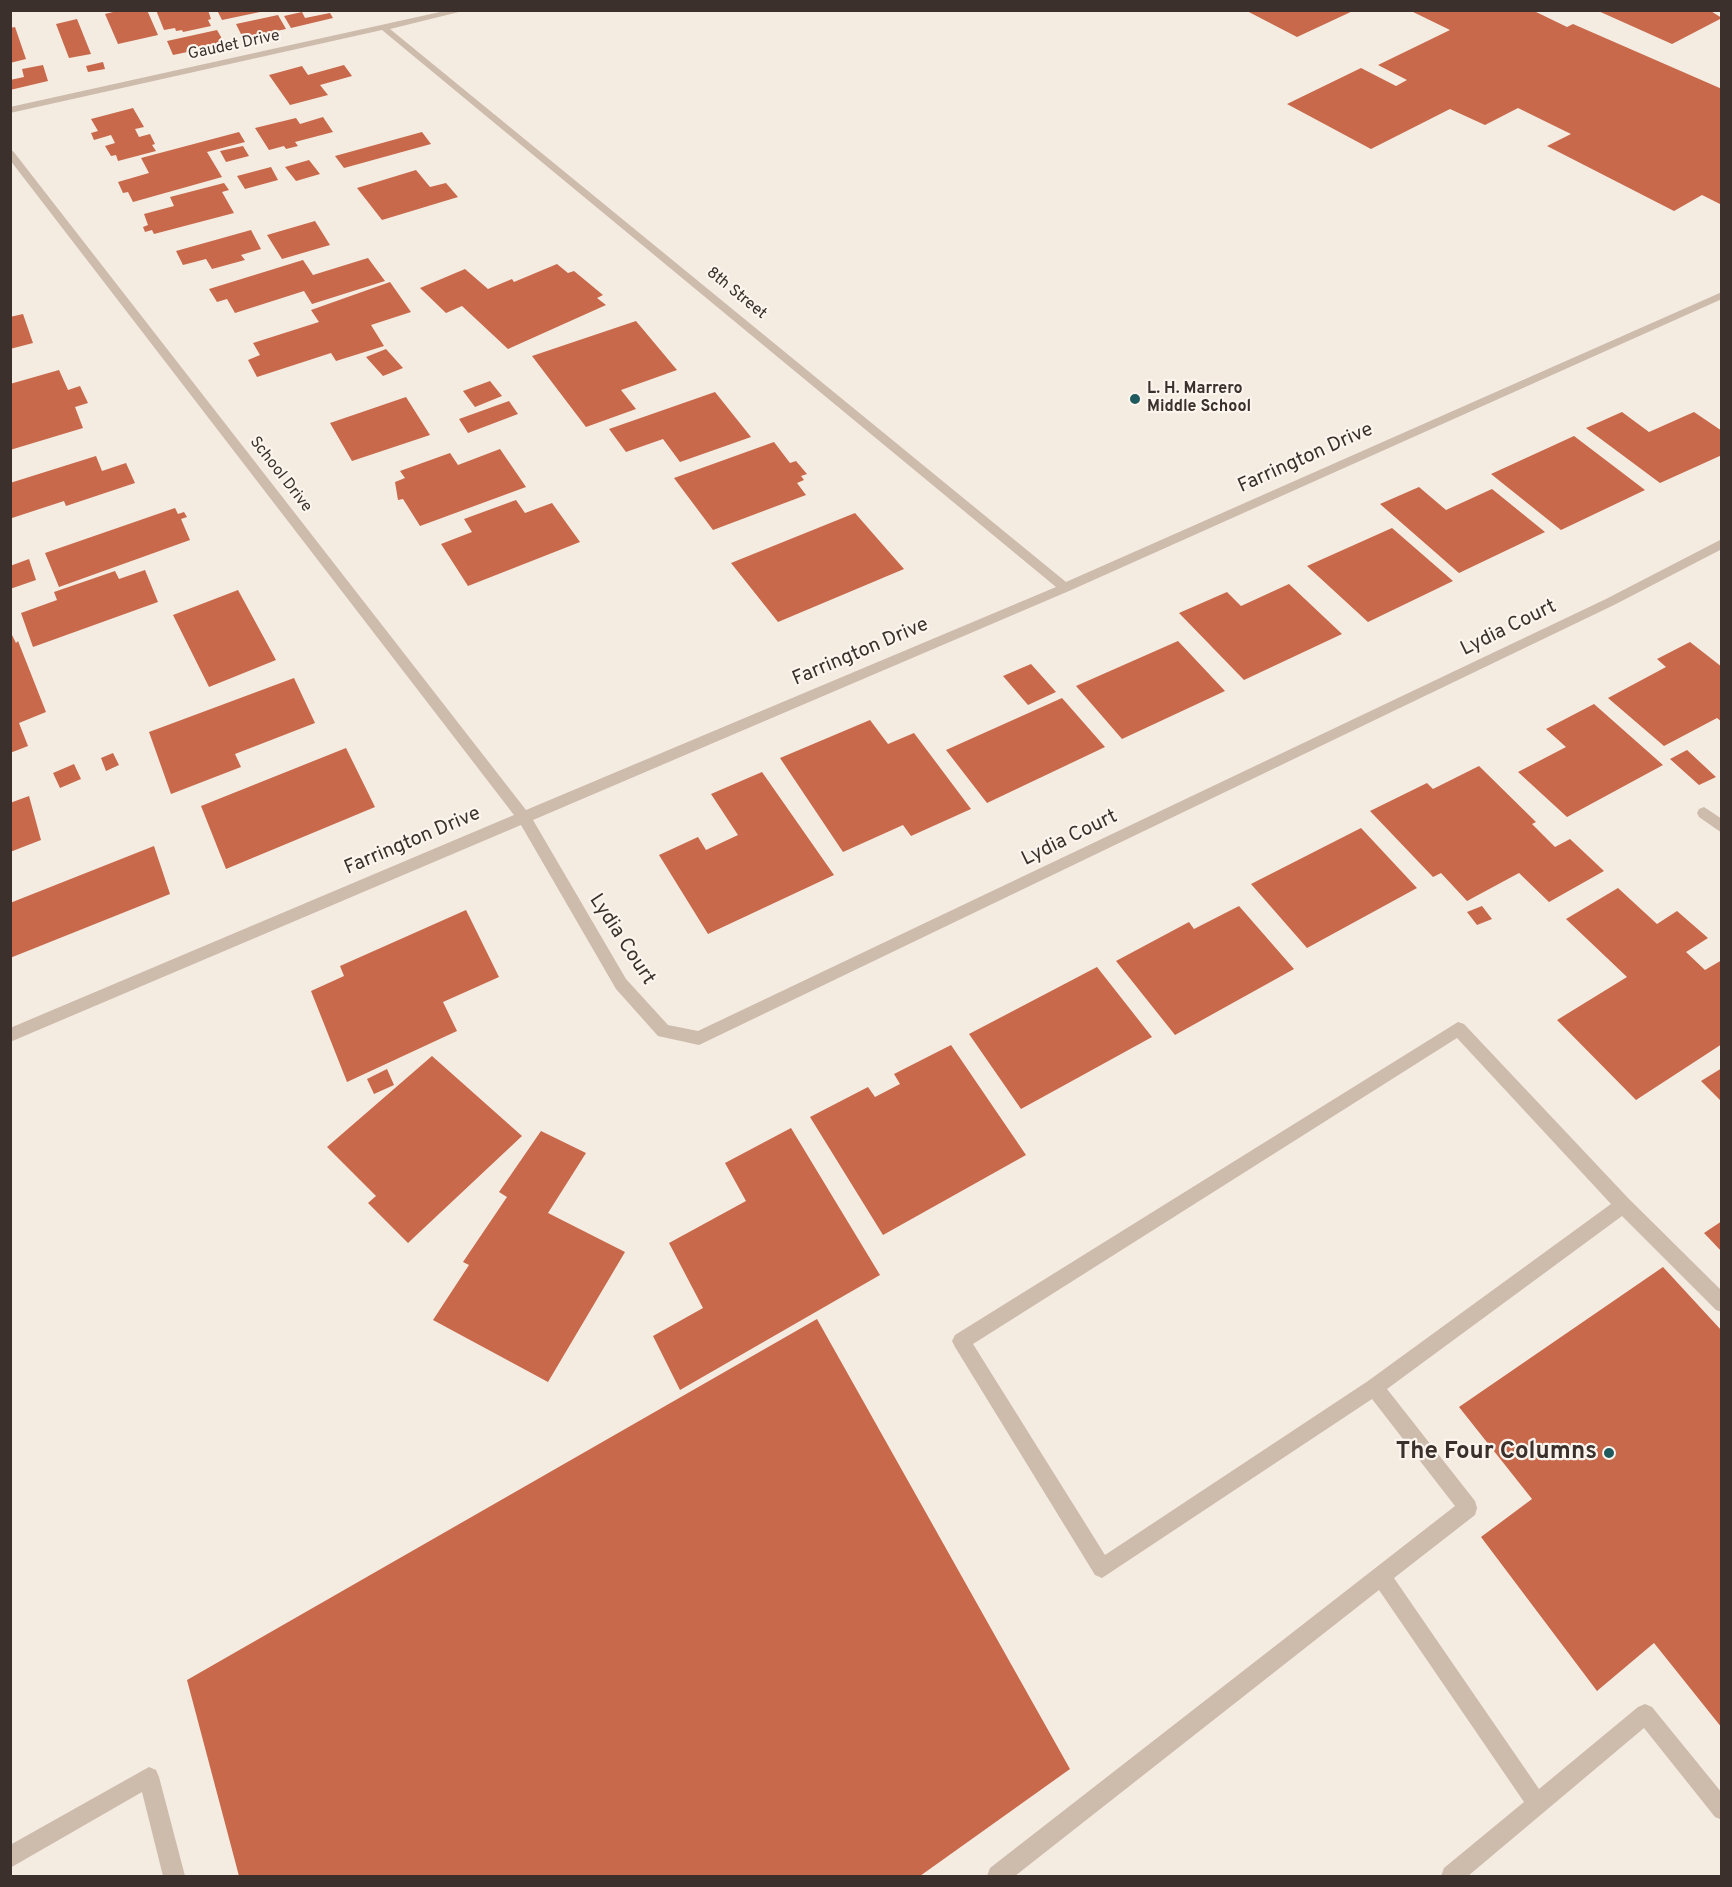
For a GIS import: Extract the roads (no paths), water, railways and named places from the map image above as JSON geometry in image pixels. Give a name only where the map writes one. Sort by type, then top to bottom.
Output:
[{"type":"street","name":"Gaudet Drive","points":[[10,110],[463,10]]},
{"type":"street","name":"8th Street","points":[[384,28],[1065,588]]},
{"type":"street","name":"School Drive","points":[[10,153],[523,816]]},
{"type":"street","name":"Farrington Drive","points":[[10,1035],[1065,588],[1722,295]]},
{"type":"street","name":"Lydia Court","points":[[523,816],[621,984],[664,1031],[699,1038],[1610,602],[1722,543]]},
{"type":"street","points":[[1704,813],[1722,827]]},
{"type":"street","points":[[1623,1205],[1374,1387],[1102,1568],[961,1341],[1458,1029],[1623,1205],[1722,1304]]},
{"type":"street","points":[[998,1876],[1468,1508],[1374,1387]]},
{"type":"street","points":[[1381,1577],[1538,1805]]},
{"type":"street","points":[[1452,1876],[1645,1714],[1722,1810]]},
{"type":"street","points":[[10,1857],[149,1777],[174,1876]]},
{"type":"place","name":"L. H. Marrero Middle School","points":[[1135,399]]},
{"type":"place","name":"The Four Columns","points":[[1609,1453]]}]
